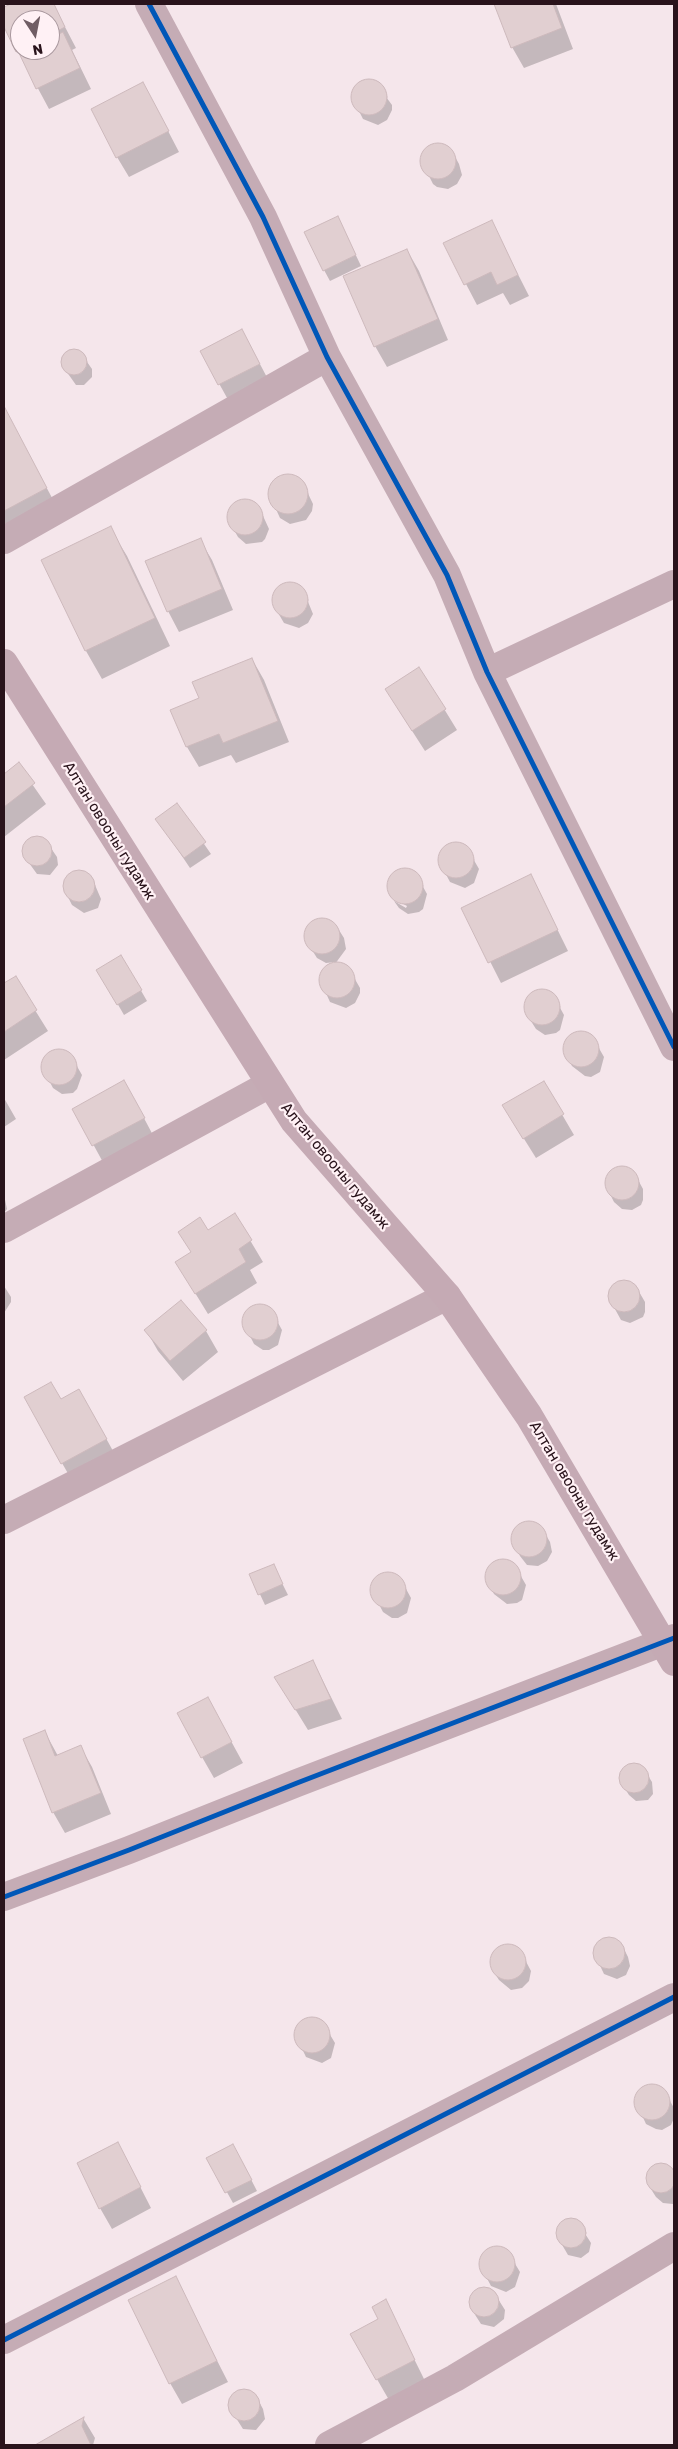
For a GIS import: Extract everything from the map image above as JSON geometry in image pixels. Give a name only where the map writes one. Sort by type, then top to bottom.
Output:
[{"type":"main road","name":"Алтан овооны гудамж","points":[[4,663],[294,1121],[447,1296],[529,1416],[671,1648]]},
{"type":"street","points":[[149,4],[263,217],[327,357],[447,575],[487,672],[674,1047]]},
{"type":"street","points":[[4,540],[327,357]]},
{"type":"street","points":[[487,672],[674,584]]},
{"type":"street","points":[[4,1229],[270,1084]]},
{"type":"street","points":[[4,1520],[447,1296]]},
{"type":"street","points":[[4,1897],[306,1780],[671,1648]]},
{"type":"street","points":[[4,2340],[674,1997]]},
{"type":"street","points":[[329,2445],[455,2378],[674,2246]]},
{"type":"building","points":[[11,4],[54,4],[57,10],[10,10],[10,40],[4,27],[4,7]]},
{"type":"building","points":[[494,4],[553,4],[562,28],[511,48]]},
{"type":"building","points":[[60,17],[65,27],[60,30]]},
{"type":"building","points":[[63,32],[80,68],[36,89],[22,60],[60,60],[60,33]]},
{"type":"building","points":[[369,79],[382,84],[387,97],[382,110],[369,115],[356,110],[351,97],[356,84]]},
{"type":"building","points":[[143,82],[169,131],[116,158],[91,109]]},
{"type":"building","points":[[438,143],[450,149],[456,161],[450,173],[438,179],[426,173],[420,161],[426,149]]},
{"type":"building","points":[[338,216],[356,255],[323,271],[304,232]]},
{"type":"building","points":[[492,220],[518,275],[497,285],[491,272],[464,285],[443,243]]},
{"type":"building","points":[[407,249],[438,319],[374,347],[343,276]]},
{"type":"building","points":[[242,329],[260,364],[218,385],[200,351]]},
{"type":"building","points":[[74,349],[83,353],[87,362],[83,371],[74,375],[65,371],[61,362],[65,353]]},
{"type":"building","points":[[4,406],[47,488],[4,511]]},
{"type":"building","points":[[284,474],[292,474],[299,477],[305,483],[308,494],[305,505],[299,511],[292,514],[284,514],[277,511],[271,505],[268,498],[268,490],[271,483],[277,477]]},
{"type":"building","points":[[245,499],[252,500],[258,504],[262,510],[262,524],[258,530],[252,534],[245,535],[238,534],[232,530],[228,524],[227,517],[228,510],[232,504],[238,500]]},
{"type":"building","points":[[111,526],[155,618],[85,651],[41,560]]},
{"type":"building","points":[[201,538],[222,589],[167,612],[145,561]]},
{"type":"building","points":[[290,582],[302,588],[308,600],[302,612],[290,618],[278,612],[272,600],[278,588]]},
{"type":"building","points":[[252,658],[278,721],[223,743],[219,734],[186,747],[170,710],[199,698],[192,682]]},
{"type":"building","points":[[419,667],[446,709],[412,731],[385,689]]},
{"type":"building","points":[[19,762],[35,783],[4,807],[4,774]]},
{"type":"building","points":[[177,803],[206,842],[184,858],[155,819]]},
{"type":"building","points":[[37,836],[48,840],[52,851],[48,862],[37,866],[26,862],[22,851],[26,840]]},
{"type":"building","points":[[456,842],[468,848],[474,860],[468,872],[456,878],[444,872],[438,860],[444,848]]},
{"type":"building","points":[[405,868],[418,873],[423,886],[418,899],[405,904],[392,899],[387,886],[392,873]]},
{"type":"building","points":[[79,870],[91,874],[95,886],[91,898],[79,902],[67,898],[63,886],[67,874]]},
{"type":"building","points":[[531,874],[558,930],[488,963],[461,908]]},
{"type":"building","points":[[322,918],[334,924],[340,936],[334,948],[322,954],[310,948],[304,936],[310,924]]},
{"type":"building","points":[[121,955],[142,990],[117,1005],[96,970]]},
{"type":"building","points":[[337,962],[350,967],[355,980],[350,993],[337,998],[324,993],[319,980],[324,967]]},
{"type":"building","points":[[16,976],[37,1010],[4,1032],[4,983]]},
{"type":"building","points":[[542,989],[555,994],[560,1007],[555,1020],[542,1025],[529,1020],[524,1007],[529,994]]},
{"type":"building","points":[[581,1031],[593,1037],[599,1049],[593,1061],[581,1067],[569,1061],[563,1049],[569,1037]]},
{"type":"building","points":[[59,1049],[71,1055],[77,1067],[71,1079],[59,1085],[47,1079],[41,1067],[47,1055]]},
{"type":"building","points":[[124,1080],[145,1118],[92,1146],[72,1109]]},
{"type":"building","points":[[544,1081],[564,1114],[523,1139],[502,1105]]},
{"type":"building","points":[[622,1166],[634,1171],[639,1183],[634,1195],[622,1200],[610,1195],[605,1183],[610,1171]]},
{"type":"building","points":[[235,1213],[252,1240],[239,1249],[246,1262],[195,1294],[175,1262],[191,1252],[178,1232],[200,1217],[208,1230]]},
{"type":"building","points":[[624,1280],[630,1281],[635,1285],[639,1290],[639,1302],[635,1307],[630,1311],[624,1312],[618,1311],[613,1307],[609,1302],[608,1296],[609,1290],[613,1285],[618,1281]]},
{"type":"building","points":[[181,1300],[207,1330],[170,1361],[144,1330]]},
{"type":"building","points":[[260,1304],[272,1310],[278,1322],[272,1334],[260,1340],[248,1334],[242,1322],[248,1310]]},
{"type":"building","points":[[51,1382],[61,1399],[79,1389],[107,1439],[61,1464],[24,1397]]},
{"type":"building","points":[[529,1521],[542,1526],[547,1539],[542,1552],[529,1557],[516,1552],[511,1539],[516,1526]]},
{"type":"building","points":[[503,1559],[516,1564],[521,1577],[516,1590],[503,1595],[490,1590],[485,1577],[490,1564]]},
{"type":"building","points":[[274,1564],[283,1584],[258,1595],[249,1574]]},
{"type":"building","points":[[388,1572],[401,1577],[406,1590],[401,1603],[388,1608],[375,1603],[370,1590],[375,1577]]},
{"type":"building","points":[[313,1660],[331,1699],[295,1710],[274,1677]]},
{"type":"building","points":[[208,1697],[232,1742],[201,1758],[177,1713]]},
{"type":"building","points":[[45,1730],[55,1756],[81,1745],[101,1793],[52,1813],[23,1739]]},
{"type":"building","points":[[634,1763],[644,1768],[649,1778],[644,1788],[634,1793],[624,1788],[619,1778],[624,1768]]},
{"type":"building","points":[[609,1937],[615,1938],[620,1942],[624,1947],[624,1959],[620,1964],[615,1968],[609,1969],[603,1968],[598,1964],[594,1959],[593,1953],[594,1947],[598,1942],[603,1938]]},
{"type":"building","points":[[508,1944],[520,1950],[526,1962],[520,1974],[508,1980],[496,1974],[490,1962],[496,1950]]},
{"type":"building","points":[[312,2017],[325,2022],[330,2035],[325,2048],[312,2053],[299,2048],[294,2035],[299,2022]]},
{"type":"building","points":[[652,2084],[665,2089],[670,2102],[665,2115],[652,2120],[639,2115],[634,2102],[639,2089]]},
{"type":"building","points":[[118,2142],[141,2187],[99,2209],[77,2163]]},
{"type":"building","points":[[233,2144],[252,2180],[225,2193],[206,2158]]},
{"type":"building","points":[[661,2163],[672,2167],[676,2178],[672,2189],[661,2193],[650,2189],[646,2178],[650,2167]]},
{"type":"building","points":[[571,2218],[582,2222],[586,2233],[582,2244],[571,2248],[560,2244],[556,2233],[560,2222]]},
{"type":"building","points":[[497,2246],[510,2251],[515,2264],[510,2277],[497,2282],[484,2277],[479,2264],[484,2251]]},
{"type":"building","points":[[176,2276],[217,2361],[169,2384],[128,2300]]},
{"type":"building","points":[[484,2287],[495,2291],[499,2302],[495,2313],[484,2317],[473,2313],[469,2302],[473,2291]]},
{"type":"building","points":[[386,2299],[415,2360],[376,2380],[350,2334],[378,2319],[372,2307]]},
{"type":"building","points":[[244,2389],[255,2394],[260,2405],[255,2416],[244,2421],[233,2416],[228,2405],[233,2394]]},
{"type":"building","points":[[84,2417],[82,2426],[91,2445],[35,2445]]},
{"type":"cycle path","points":[[149,4],[263,217],[327,357],[447,575],[487,672],[674,1047]]},
{"type":"cycle path","points":[[4,1897],[674,1638]]},
{"type":"cycle path","points":[[4,2340],[674,1997]]}]
